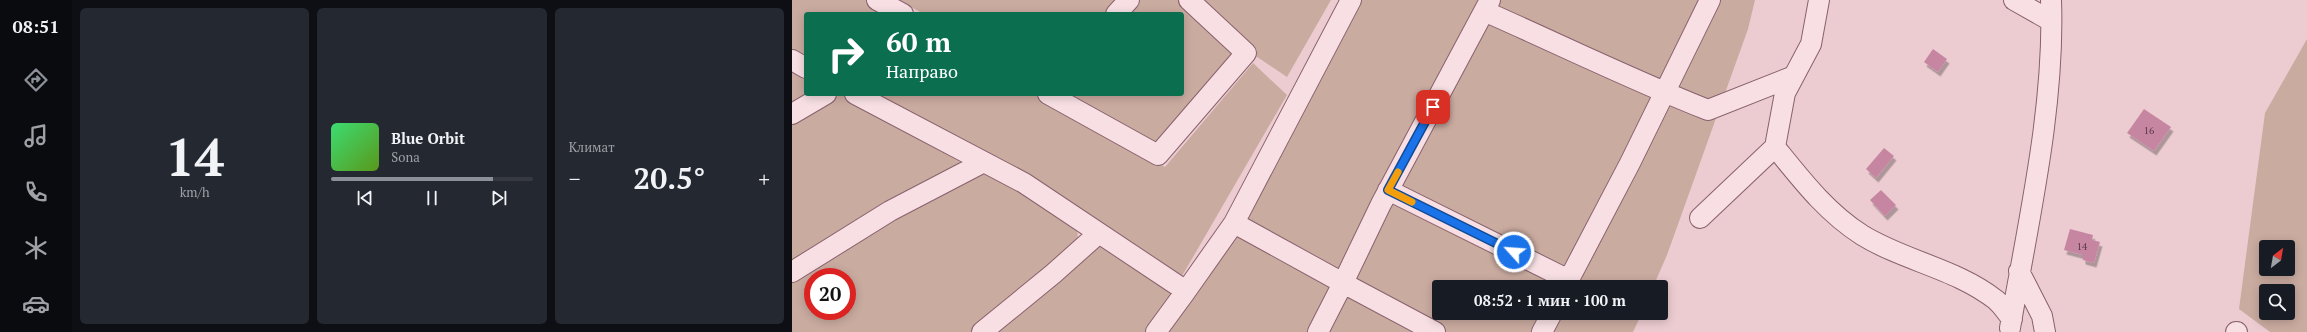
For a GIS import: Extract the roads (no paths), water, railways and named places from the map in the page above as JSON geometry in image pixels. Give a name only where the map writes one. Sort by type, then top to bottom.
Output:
[{"type":"street","points":[[877,0],[899,12]]},
{"type":"street","points":[[1118,12],[1129,0]]},
{"type":"street","points":[[1052,96],[1158,155],[1246,53],[1189,0]]},
{"type":"street","points":[[1156,332],[1234,223],[1351,0]]},
{"type":"street","points":[[1569,280],[1710,0]]},
{"type":"street","points":[[1700,218],[1774,146],[1785,93],[1811,44],[1819,0]]},
{"type":"street","points":[[2014,0],[2052,21]]},
{"type":"street","points":[[2011,326],[2043,132],[2052,21],[2051,0]]},
{"type":"street","points":[[1318,332],[1388,190],[1487,6],[1664,93],[1708,110],[1794,76]]},
{"type":"street","points":[[792,60],[804,67]]},
{"type":"street","points":[[792,114],[823,96]]},
{"type":"street","points":[[859,96],[1024,183],[1186,291]]},
{"type":"street","points":[[1774,146],[1817,199],[1862,234],[1919,262],[1965,281],[1997,301],[2011,326]]},
{"type":"street","points":[[792,272],[890,211],[984,162]]},
{"type":"street","points":[[1388,190],[1561,280]]},
{"type":"street","points":[[1234,223],[1435,332]]},
{"type":"street","points":[[982,332],[1054,274],[1099,233]]},
{"type":"street","points":[[2020,271],[2042,316],[2045,332]]},
{"type":"street","points":[[1542,332],[1548,320]]}]
